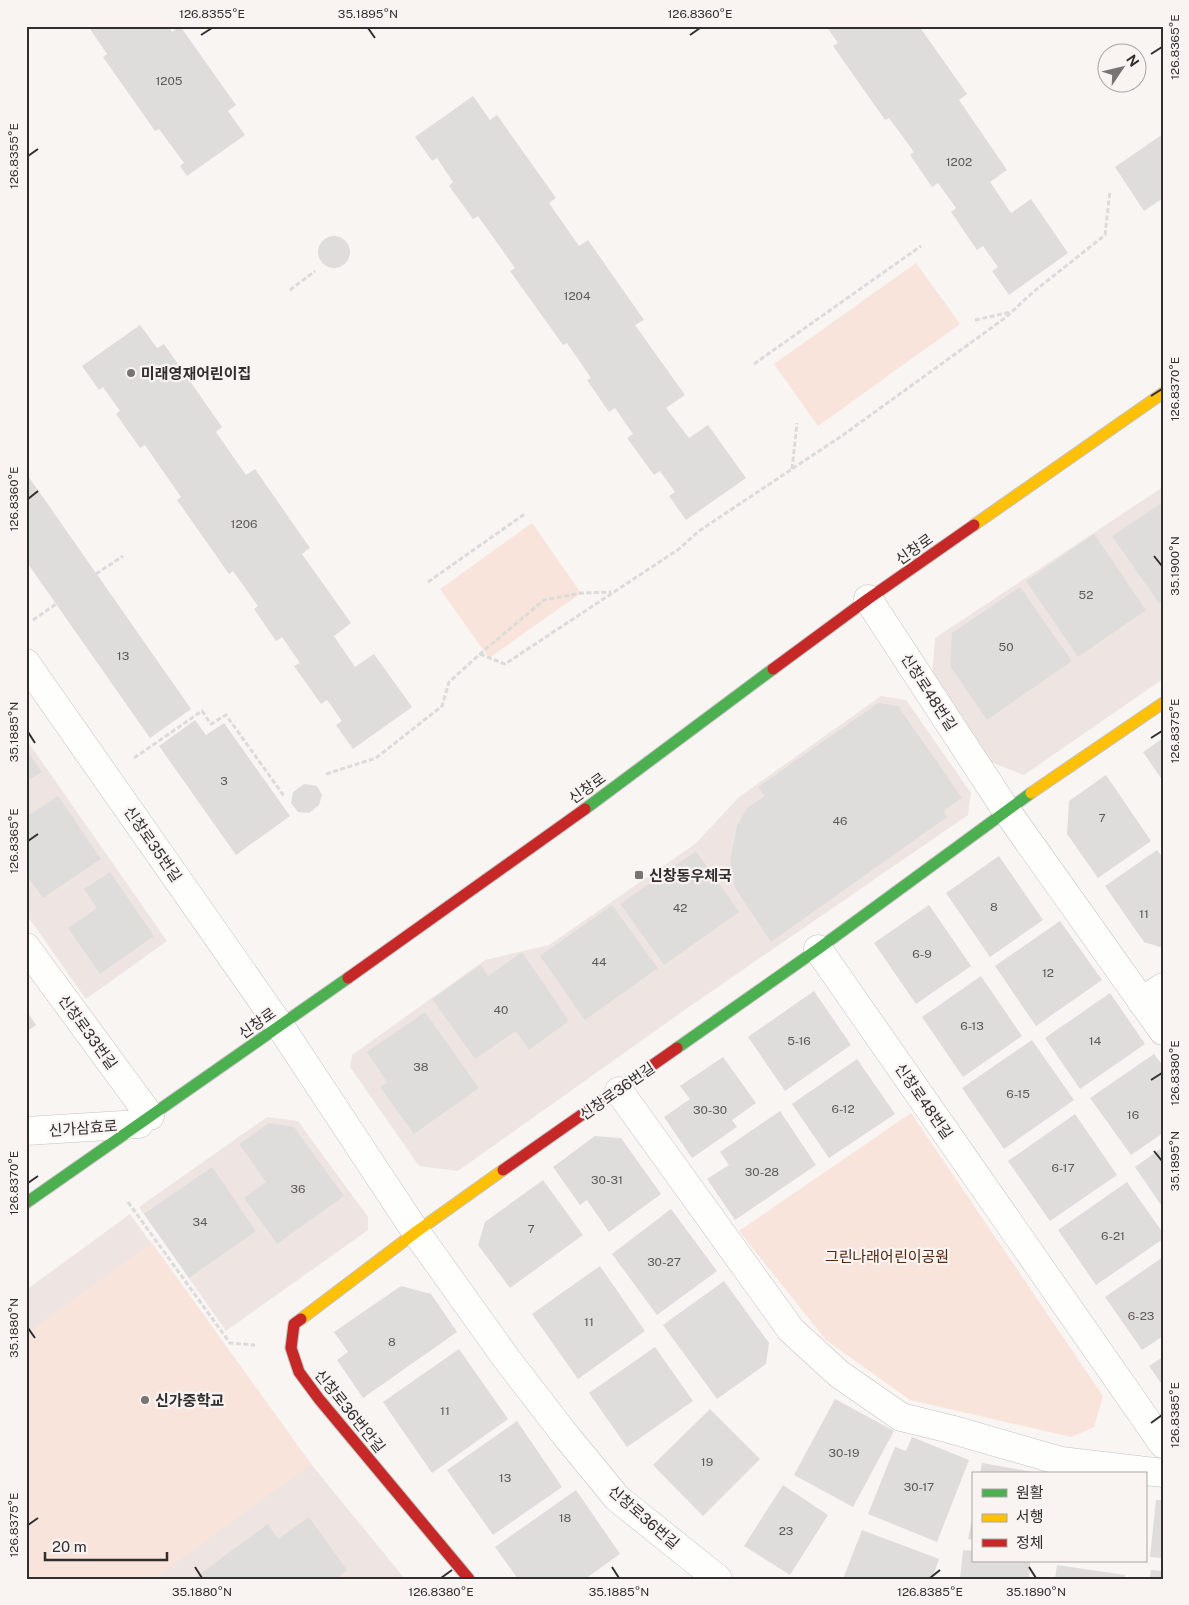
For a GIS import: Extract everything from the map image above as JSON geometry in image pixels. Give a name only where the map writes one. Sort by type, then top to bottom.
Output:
[{"type":"street","name":"신창로","points":[[26,1203],[280,1026],[586,808],[868,599],[1163,393]]},
{"type":"street","name":"신창로48번길","points":[[868,599],[1006,810],[1152,994],[1163,1031]]},
{"type":"street","name":"신창로35번길","points":[[26,663],[280,1026]]},
{"type":"street","points":[[818,949],[1006,810],[1163,703]]},
{"type":"street","name":"신창로33번길","points":[[26,947],[145,1120]]},
{"type":"street","name":"신창로48번길","points":[[818,949],[1163,1444]]},
{"type":"street","name":"신창로36번길","points":[[416,1232],[619,1091],[818,949]]},
{"type":"street","name":"신창로36번길","points":[[280,1026],[416,1232],[506,1358],[563,1432],[617,1498],[718,1579]]},
{"type":"street","points":[[619,1091],[790,1330],[839,1374],[901,1417],[1061,1460],[1163,1473]]},
{"type":"street","name":"신가삼효로","points":[[26,1131],[145,1120]]},
{"type":"street","name":"신창로36번안길","points":[[416,1232],[294,1324],[291,1348],[299,1372],[319,1399],[469,1579]]},
{"type":"path","points":[[480,654],[505,664],[679,549],[699,532],[851,429],[1012,312],[1032,293],[1105,235],[1110,191]]},
{"type":"path","points":[[754,364],[921,246]]},
{"type":"path","points":[[290,290],[315,271]]},
{"type":"path","points":[[975,320],[1012,312]]},
{"type":"path","points":[[792,469],[797,423]]},
{"type":"path","points":[[428,582],[526,512]]},
{"type":"path","points":[[96,574],[123,556]]},
{"type":"path","points":[[326,774],[376,758],[442,706],[449,682],[544,600],[581,593],[613,592]]},
{"type":"path","points":[[33,620],[56,604]]},
{"type":"path","points":[[132,760],[202,711],[211,724],[226,715],[284,796]]},
{"type":"path","points":[[128,1202],[230,1343],[291,1348]]},
{"type":"shaded area","points":[[1163,487],[1163,679],[1024,775],[988,761],[932,677],[935,638]]},
{"type":"shaded area","points":[[881,696],[906,700],[971,793],[968,815],[686,1009],[458,1171],[419,1166],[350,1067],[352,1055],[485,960],[549,945],[695,844],[739,797]]},
{"type":"shaded area","points":[[26,739],[167,941],[86,999],[26,914]]},
{"type":"shaded area","points":[[267,1117],[298,1121],[368,1217],[368,1230],[226,1331],[139,1207]]},
{"type":"shaded area","name":"신가중학교","points":[[130,1214],[311,1464],[405,1579],[26,1579],[26,1290]]},
{"type":"green space","points":[[916,263],[960,324],[818,426],[774,364]]},
{"type":"green space","points":[[532,523],[581,593],[489,658],[440,589]]},
{"type":"green space","name":"그린나래어린이공원","points":[[911,1113],[1103,1396],[1094,1427],[1071,1437],[910,1400],[826,1340],[739,1231]]},
{"type":"green space","name":"신가중학교","points":[[152,1243],[311,1464],[153,1579],[26,1579],[26,1334]]},
{"type":"building","points":[[88,26],[168,26],[172,32],[180,26],[236,105],[228,111],[245,135],[187,176],[180,166],[184,163],[159,129],[155,131],[103,57],[107,54]]},
{"type":"building","points":[[826,26],[919,26],[967,94],[959,100],[1007,170],[990,182],[1011,213],[1031,199],[1068,253],[1009,295],[992,271],[998,267],[983,246],[977,250],[951,212],[956,208],[938,183],[932,187],[910,155],[914,152],[889,118],[885,120],[833,46],[838,43]]},
{"type":"building","points":[[473,96],[490,120],[497,115],[556,198],[549,203],[579,246],[588,240],[644,320],[635,325],[685,395],[666,408],[689,438],[708,425],[746,478],[686,520],[669,496],[675,492],[660,471],[654,475],[627,438],[633,434],[615,408],[609,412],[587,380],[591,378],[567,343],[563,345],[510,271],[515,268],[478,216],[473,219],[449,186],[453,182],[437,158],[432,161],[415,137]]},
{"type":"building","points":[[1163,134],[1163,198],[1144,211],[1115,167]]},
{"type":"building","points":[[334,236],[340,237],[345,241],[349,246],[349,258],[345,263],[340,267],[334,268],[328,267],[323,263],[319,258],[318,252],[319,246],[323,241],[328,237]]},
{"type":"building","points":[[140,325],[157,348],[164,344],[222,427],[216,432],[246,475],[255,469],[310,548],[302,554],[351,623],[334,636],[355,667],[374,654],[412,707],[353,749],[336,725],[342,721],[327,700],[321,704],[294,666],[300,663],[282,637],[276,641],[254,609],[258,606],[233,571],[229,574],[177,500],[181,497],[145,445],[140,448],[116,414],[120,411],[103,387],[99,390],[82,366]]},
{"type":"building","points":[[26,473],[191,709],[150,738],[26,561]]},
{"type":"building","points":[[1160,504],[1163,508],[1163,601],[1159,603],[1112,536]]},
{"type":"building","points":[[1094,534],[1146,610],[1078,657],[1026,581]]},
{"type":"building","points":[[1020,587],[1072,661],[987,720],[950,666],[952,633]]},
{"type":"building","points":[[878,703],[898,706],[962,798],[943,811],[947,817],[771,942],[735,888],[730,861],[737,826],[747,808],[765,796],[758,787]]},
{"type":"building","points":[[195,720],[206,735],[224,723],[290,816],[236,855],[159,746]]},
{"type":"building","points":[[1163,738],[1163,781],[1143,752]]},
{"type":"building","points":[[26,749],[42,772],[26,782]]},
{"type":"building","points":[[1106,775],[1151,841],[1098,878],[1067,834],[1069,801]]},
{"type":"building","points":[[304,784],[317,786],[322,795],[319,805],[309,813],[298,812],[291,803],[293,792]]},
{"type":"building","points":[[58,796],[101,859],[43,898],[26,874],[26,817]]},
{"type":"building","points":[[1157,850],[1163,858],[1163,948],[1144,942],[1105,886]]},
{"type":"building","points":[[696,851],[739,912],[664,965],[620,904]]},
{"type":"building","points":[[999,856],[1043,920],[990,957],[946,893]]},
{"type":"building","points":[[110,872],[154,936],[100,974],[68,928],[97,908],[84,889]]},
{"type":"building","points":[[612,905],[658,968],[585,1020],[540,956]]},
{"type":"building","points":[[929,905],[971,966],[916,1004],[874,943]]},
{"type":"building","points":[[1060,921],[1102,980],[1036,1026],[995,966]]},
{"type":"building","points":[[522,952],[569,1021],[529,1050],[516,1031],[475,1059],[432,999],[481,965],[488,976]]},
{"type":"building","points":[[981,976],[1022,1036],[963,1077],[922,1017]]},
{"type":"building","points":[[814,991],[851,1045],[785,1091],[748,1037]]},
{"type":"building","points":[[1110,993],[1145,1044],[1080,1089],[1045,1038]]},
{"type":"building","points":[[26,1010],[36,1025],[26,1032]]},
{"type":"building","points":[[425,1012],[479,1088],[414,1134],[380,1087],[387,1082],[367,1052]]},
{"type":"building","points":[[1032,1040],[1074,1100],[1004,1149],[962,1088]]},
{"type":"building","points":[[1154,1054],[1163,1066],[1163,1133],[1131,1155],[1090,1098]]},
{"type":"building","points":[[723,1057],[756,1103],[732,1120],[737,1127],[692,1158],[664,1117],[690,1099],[680,1086]]},
{"type":"building","points":[[857,1059],[895,1114],[829,1158],[792,1104]]},
{"type":"building","points":[[780,1111],[816,1165],[735,1220],[707,1179],[729,1165],[720,1152]]},
{"type":"building","points":[[1075,1114],[1117,1175],[1050,1221],[1008,1161]]},
{"type":"building","points":[[269,1123],[294,1127],[344,1196],[277,1244],[244,1198],[266,1182],[239,1144]]},
{"type":"building","points":[[595,1136],[621,1138],[661,1194],[609,1232],[587,1200],[580,1205],[553,1167]]},
{"type":"building","points":[[1163,1147],[1163,1208],[1135,1167]]},
{"type":"building","points":[[212,1167],[256,1231],[189,1278],[144,1214]]},
{"type":"building","points":[[543,1180],[583,1235],[510,1288],[478,1245],[485,1222]]},
{"type":"building","points":[[1127,1182],[1163,1233],[1163,1239],[1096,1285],[1058,1230]]},
{"type":"building","points":[[671,1209],[717,1271],[657,1315],[612,1254]]},
{"type":"building","points":[[1163,1257],[1163,1336],[1142,1350],[1105,1297]]},
{"type":"building","points":[[600,1266],[645,1331],[578,1379],[532,1314]]},
{"type":"building","points":[[724,1281],[769,1343],[766,1364],[717,1399],[663,1325]]},
{"type":"building","points":[[401,1286],[431,1294],[457,1332],[363,1398],[337,1360],[348,1352],[334,1332]]},
{"type":"building","points":[[655,1347],[693,1401],[627,1447],[589,1393]]},
{"type":"building","points":[[459,1349],[508,1419],[432,1473],[383,1402]]},
{"type":"building","points":[[1163,1357],[1163,1386],[1149,1366]]},
{"type":"building","points":[[835,1399],[894,1431],[853,1507],[794,1475]]},
{"type":"building","points":[[710,1409],[760,1459],[703,1516],[653,1465]]},
{"type":"building","points":[[517,1421],[562,1487],[493,1535],[447,1470]]},
{"type":"building","points":[[912,1437],[969,1460],[937,1542],[868,1514],[895,1447],[906,1451]]},
{"type":"building","points":[[982,1463],[1033,1472],[980,1472]]},
{"type":"building","points":[[783,1485],[828,1515],[790,1575],[744,1546]]},
{"type":"building","points":[[576,1490],[620,1554],[585,1579],[518,1579],[495,1547]]},
{"type":"building","points":[[1156,1500],[1163,1500],[1163,1558],[1150,1557]]},
{"type":"building","points":[[309,1517],[347,1570],[336,1579],[193,1579],[268,1524],[278,1539]]},
{"type":"building","points":[[972,1520],[972,1540],[968,1539]]},
{"type":"building","points":[[862,1530],[939,1559],[932,1579],[843,1579]]},
{"type":"building","points":[[963,1550],[972,1551],[972,1562],[1030,1562],[1029,1579],[960,1579]]},
{"type":"building","points":[[1057,1565],[1125,1575],[1124,1579],[1055,1579]]},
{"type":"building","points":[[1151,1570],[1163,1571],[1163,1579],[1150,1579]]},
{"type":"traffic: fast","points":[[585,809],[773,669]]},
{"type":"traffic: fast","points":[[677,1048],[818,949],[1031,793]]},
{"type":"traffic: fast","points":[[26,1203],[348,978]]},
{"type":"traffic: slow","points":[[974,525],[1163,393]]},
{"type":"traffic: slow","points":[[1031,793],[1163,703]]},
{"type":"traffic: slow","points":[[301,1319],[416,1232],[503,1170]]},
{"type":"traffic: jam","points":[[773,669],[868,599],[974,525]]},
{"type":"traffic: jam","points":[[348,978],[585,809]]},
{"type":"traffic: jam","points":[[503,1170],[677,1048]]},
{"type":"traffic: jam","points":[[301,1319],[294,1324],[291,1348],[299,1372],[319,1399],[469,1579]]},
{"type":"place","name":"미래영재어린이집","points":[[131,373]]},
{"type":"place","name":"신창동우체국","points":[[639,875]]},
{"type":"place","name":"신가중학교","points":[[145,1400]]}]
